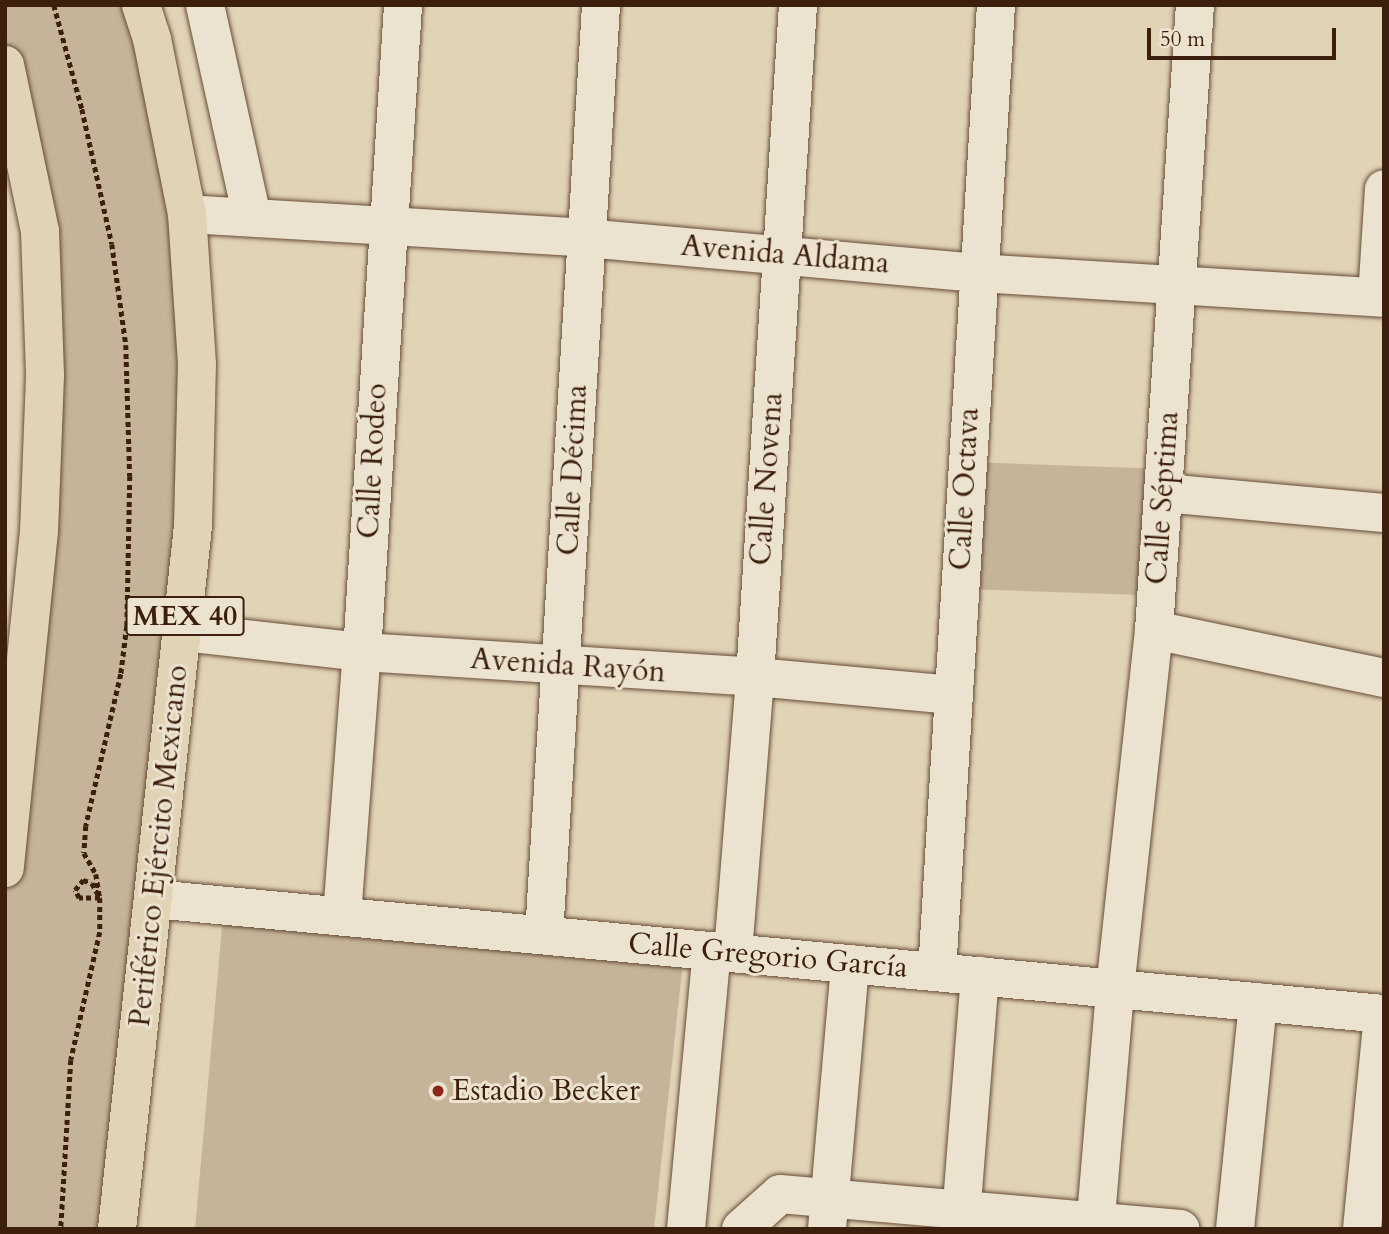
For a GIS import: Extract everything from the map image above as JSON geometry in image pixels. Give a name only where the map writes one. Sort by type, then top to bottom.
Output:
[{"type":"highway","name":"Periférico Ejército Mexicano","points":[[117,1229],[194,526],[197,364],[187,214],[152,39],[141,5]]},
{"type":"highway","points":[[5,65],[40,231],[45,376],[39,531],[5,868]]},
{"type":"street","points":[[205,5],[252,217]]},
{"type":"street","name":"Calle Rodeo","points":[[342,916],[404,5]]},
{"type":"street","name":"Calle Décima","points":[[544,935],[601,5]]},
{"type":"street","name":"Calle Novena","points":[[686,1229],[723,951],[755,677],[798,5]]},
{"type":"street","name":"Calle Octava","points":[[937,972],[996,5]]},
{"type":"street","name":"Calle Séptima","points":[[1095,1226],[1115,989],[1154,630],[1195,5]]},
{"type":"street","points":[[1380,297],[1384,189]]},
{"type":"street","name":"Avenida Aldama","points":[[187,214],[586,238],[978,273],[1380,297]]},
{"type":"street","points":[[1164,493],[1384,513]]},
{"type":"street","points":[[1154,630],[1384,678]]},
{"type":"street","name":"Avenida Rayón","points":[[183,632],[362,652],[755,677],[953,695]]},
{"type":"street","name":"Calle Gregorio García","points":[[153,899],[1384,1014]]},
{"type":"street","points":[[828,1212],[850,964]]},
{"type":"street","points":[[961,1219],[980,976]]},
{"type":"street","points":[[1235,1229],[1258,1002]]},
{"type":"street","points":[[1362,1229],[1384,1014]]},
{"type":"street","points":[[741,1229],[780,1194],[828,1212],[1180,1229]]},
{"type":"path","points":[[54,5],[82,109],[112,244],[126,345],[130,476],[127,626],[121,674],[86,826],[84,853],[96,873],[100,898],[100,932],[71,1060],[61,1229]]},
{"type":"path","points":[[89,881],[100,898],[93,896],[81,900],[76,896],[75,887],[80,882],[89,881]]},
{"type":"shaded area","points":[[5,5],[131,5],[171,162],[193,404],[112,1229],[5,1229],[5,919],[48,335],[5,52]]},
{"type":"shaded area","points":[[968,462],[1166,469],[1161,596],[964,589]]},
{"type":"shaded area","name":"Estadio Becker","points":[[224,905],[684,953],[654,1229],[195,1229]]},
{"type":"place","name":"Estadio Becker","points":[[438,1091]]}]
